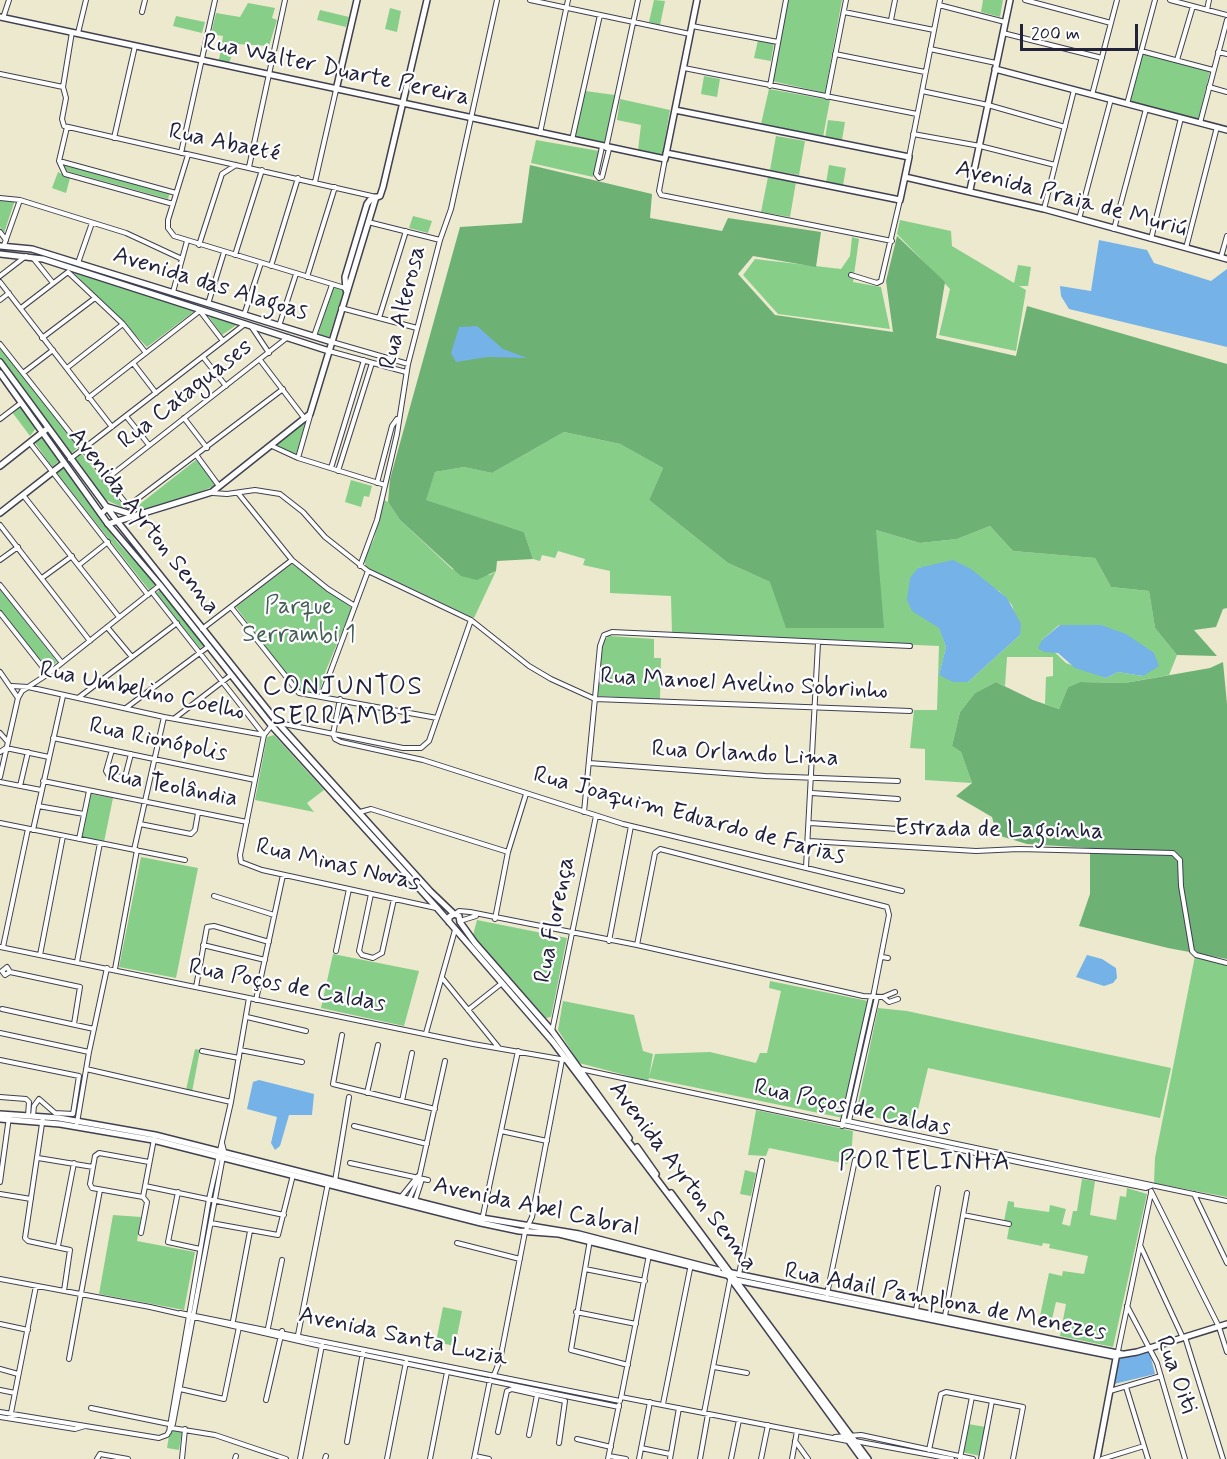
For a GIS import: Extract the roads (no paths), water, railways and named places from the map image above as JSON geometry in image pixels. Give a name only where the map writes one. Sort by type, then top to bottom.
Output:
[{"type":"main road","points":[[336,90],[357,9],[357,0]]},
{"type":"main road","points":[[108,524],[212,492],[310,414],[368,222],[369,201],[376,199],[382,192],[427,0]]},
{"type":"main road","points":[[666,156],[697,0]]},
{"type":"main road","points":[[970,190],[1010,0]]},
{"type":"main road","name":"Rua Walter Duarte Pereira","points":[[2,17],[606,148],[666,156],[900,200]]},
{"type":"main road","points":[[996,66],[1092,95],[1227,130]]},
{"type":"main road","points":[[675,110],[909,157],[900,200]]},
{"type":"main road","name":"Avenida Praia de Muriú","points":[[905,177],[970,190],[1224,258]]},
{"type":"main road","points":[[346,289],[345,277],[368,213]]},
{"type":"main road","name":"Avenida das Alagoas","points":[[3,243],[32,249],[332,342]]},
{"type":"main road","name":"Avenida das Alagoas","points":[[0,254],[29,255],[69,270],[329,351]]},
{"type":"main road","points":[[211,305],[212,313]]},
{"type":"main road","points":[[266,330],[268,322]]},
{"type":"main road","name":"Avenida Ayrton Senna","points":[[0,362],[108,524],[231,675],[242,684]]},
{"type":"main road","name":"Avenida Ayrton Senna","points":[[0,373],[46,430]]},
{"type":"main road","points":[[0,466],[46,430]]},
{"type":"main road","points":[[0,513],[67,461]]},
{"type":"main road","name":"Avenida Ayrton Senna","points":[[67,461],[108,507],[274,724],[428,893],[455,912],[475,943],[552,1031],[850,1439],[868,1459]]},
{"type":"main road","points":[[101,514],[108,507],[136,515]]},
{"type":"main road","name":"Avenida Ayrton Senna","points":[[274,724],[360,812],[428,893],[437,908],[564,1060],[731,1275]]},
{"type":"main road","points":[[455,912],[450,916],[452,925],[460,922]]},
{"type":"main road","name":"Avenida Abel Cabral","points":[[0,1114],[10,1117],[43,1119]]},
{"type":"main road","name":"Avenida Abel Cabral","points":[[0,1119],[30,1116],[154,1138],[525,1232],[552,1233],[591,1239]]},
{"type":"main road","name":"Avenida Abel Cabral","points":[[332,1182],[401,1197],[482,1221],[529,1225],[731,1275]]},
{"type":"main road","name":"Rua Adail Pamplona de Menezes","points":[[731,1275],[948,1323],[1076,1342],[1119,1354]]},
{"type":"main road","name":"Rua Adail Pamplona de Menezes","points":[[827,1295],[916,1310],[1054,1343],[1119,1354],[1149,1349],[1227,1324]]},
{"type":"main road","points":[[934,1320],[940,1320],[943,1316]]},
{"type":"main road","points":[[948,1323],[949,1319],[957,1319]]},
{"type":"main road","points":[[1054,1343],[1060,1343],[1062,1340]]},
{"type":"main road","points":[[1068,1346],[1069,1343],[1076,1342]]},
{"type":"main road","points":[[1096,1459],[1119,1354]]},
{"type":"main road","name":"Avenida Ayrton Senna","points":[[850,1439],[861,1459]]},
{"type":"street","points":[[2,17],[9,0]]},
{"type":"street","points":[[86,0],[75,32],[63,87],[66,98],[62,119],[66,126],[59,161],[65,174],[80,180],[173,204]]},
{"type":"street","points":[[142,12],[145,0]]},
{"type":"street","points":[[181,153],[215,0]]},
{"type":"street","points":[[249,167],[285,0]]},
{"type":"street","name":"Rua Alterosa","points":[[360,566],[371,541],[385,485],[398,429],[408,363],[440,240],[451,209],[497,0]]},
{"type":"street","points":[[530,0],[690,34]]},
{"type":"street","points":[[539,133],[568,0]]},
{"type":"street","points":[[606,148],[596,174],[598,178],[602,177],[606,148],[638,0]]},
{"type":"street","points":[[770,86],[786,0]]},
{"type":"street","points":[[826,97],[846,0]]},
{"type":"street","points":[[891,20],[895,0]]},
{"type":"street","points":[[1024,0],[1111,23]]},
{"type":"street","points":[[1092,95],[1117,0]]},
{"type":"street","points":[[1127,104],[1155,0]]},
{"type":"street","points":[[1170,0],[1227,15]]},
{"type":"street","points":[[1207,10],[1209,0]]},
{"type":"street","points":[[909,157],[939,3],[1005,22]]},
{"type":"street","points":[[1177,60],[1193,6]]},
{"type":"street","points":[[844,12],[934,30]]},
{"type":"street","points":[[572,140],[600,15]]},
{"type":"street","points":[[1200,123],[1227,20]]},
{"type":"street","points":[[692,26],[778,42]]},
{"type":"street","points":[[1002,33],[1101,58]]},
{"type":"street","points":[[114,138],[135,45]]},
{"type":"street","points":[[930,49],[996,66]]},
{"type":"street","points":[[1141,51],[1213,70]]},
{"type":"street","points":[[1218,52],[1227,54]]},
{"type":"street","points":[[835,54],[925,72]]},
{"type":"street","points":[[684,68],[917,114]]},
{"type":"street","points":[[0,74],[63,87]]},
{"type":"street","points":[[1209,87],[1227,92]]},
{"type":"street","points":[[315,182],[336,90]]},
{"type":"street","points":[[1044,209],[1074,90]]},
{"type":"street","points":[[922,92],[988,105],[1065,127]]},
{"type":"street","points":[[1079,219],[1111,99]]},
{"type":"street","points":[[1114,228],[1146,109]]},
{"type":"street","points":[[1151,239],[1181,118]]},
{"type":"street","name":"Rua Abaeté","points":[[66,126],[315,182],[376,199]]},
{"type":"street","points":[[1186,248],[1217,128]]},
{"type":"street","points":[[913,134],[980,146],[1055,165]]},
{"type":"street","points":[[188,155],[168,228],[174,236],[346,289]]},
{"type":"street","points":[[666,156],[659,194],[892,241]]},
{"type":"street","points":[[59,161],[176,193]]},
{"type":"street","points":[[199,245],[222,174],[237,165]]},
{"type":"street","points":[[235,255],[262,170]]},
{"type":"street","points":[[271,266],[297,178]]},
{"type":"street","points":[[307,277],[335,187]]},
{"type":"street","points":[[0,198],[20,200],[92,223],[148,242],[182,259]]},
{"type":"street","points":[[3,243],[20,200]]},
{"type":"street","points":[[851,275],[877,283],[884,273],[900,200]]},
{"type":"street","points":[[368,222],[440,240]]},
{"type":"street","points":[[78,263],[92,223]]},
{"type":"street","points":[[379,318],[406,231]]},
{"type":"street","points":[[0,232],[3,243]]},
{"type":"street","points":[[1224,258],[1227,236]]},
{"type":"street","points":[[172,293],[187,241]]},
{"type":"street","points":[[211,305],[224,252]]},
{"type":"street","points":[[0,276],[29,255],[53,283]]},
{"type":"street","points":[[244,315],[261,263]]},
{"type":"street","points":[[21,308],[69,270],[123,324],[146,353]]},
{"type":"street","points":[[279,326],[296,274]]},
{"type":"street","points":[[0,282],[112,427]]},
{"type":"street","points":[[314,336],[332,285]]},
{"type":"street","points":[[0,300],[9,292]]},
{"type":"street","points":[[42,338],[95,298]]},
{"type":"street","points":[[341,308],[417,328]]},
{"type":"street","points":[[88,398],[200,311],[223,341]]},
{"type":"street","points":[[67,368],[123,324]]},
{"type":"street","points":[[67,461],[248,324],[269,353]]},
{"type":"street","name":"Rua Cataguases","points":[[105,480],[288,337]]},
{"type":"street","name":"Avenida das Alagoas","points":[[332,342],[408,363]]},
{"type":"street","points":[[0,344],[128,507],[283,389]]},
{"type":"street","points":[[23,373],[53,350]]},
{"type":"street","name":"Avenida das Alagoas","points":[[329,351],[406,372]]},
{"type":"street","points":[[203,357],[226,386]]},
{"type":"street","points":[[260,360],[305,418]]},
{"type":"street","points":[[331,468],[364,360]]},
{"type":"street","points":[[133,363],[156,393]]},
{"type":"street","points":[[338,471],[372,363]]},
{"type":"street","points":[[0,419],[22,402]]},
{"type":"street","points":[[298,458],[310,414]]},
{"type":"street","points":[[126,416],[149,445]]},
{"type":"street","points":[[184,418],[207,448]]},
{"type":"street","name":"Rua Alterosa","points":[[377,483],[392,426],[398,418]]},
{"type":"street","points":[[30,442],[108,542],[177,623],[264,735]]},
{"type":"street","points":[[272,446],[298,458],[385,485]]},
{"type":"street","points":[[197,456],[219,486]]},
{"type":"street","name":"Rua Manoel Avelino Sobrinho","points":[[212,492],[238,493],[255,490],[280,494],[303,512],[325,537],[360,566],[471,620],[529,666],[551,680],[595,699],[707,707],[910,711]]},
{"type":"street","points":[[238,493],[291,560],[328,589],[355,606]]},
{"type":"street","points":[[23,495],[120,617]]},
{"type":"street","points":[[0,525],[90,641]]},
{"type":"street","points":[[79,565],[108,542]]},
{"type":"street","points":[[0,560],[18,547]]},
{"type":"street","points":[[42,578],[72,556]]},
{"type":"street","points":[[202,629],[291,560]]},
{"type":"street","points":[[321,697],[368,571]]},
{"type":"street","points":[[0,585],[62,663]]},
{"type":"street","points":[[41,790],[0,779],[18,698],[28,687],[48,674],[160,585]]},
{"type":"street","points":[[231,607],[294,688],[302,694],[437,718],[471,620]]},
{"type":"street","points":[[0,613],[48,674]]},
{"type":"street","points":[[78,698],[177,623]]},
{"type":"street","points":[[107,627],[132,657]]},
{"type":"street","points":[[585,812],[601,640],[604,635],[616,633],[692,639],[910,646]]},
{"type":"street","points":[[806,867],[813,777],[818,643]]},
{"type":"street","points":[[126,709],[208,646]]},
{"type":"street","points":[[0,672],[12,686],[18,698]]},
{"type":"street","points":[[175,719],[231,675]]},
{"type":"street","name":"Rua Umbelino Coelho","points":[[12,686],[28,687],[164,717],[264,735]]},
{"type":"street","points":[[1,947],[38,806],[63,696]]},
{"type":"street","points":[[333,734],[340,699]]},
{"type":"street","points":[[115,969],[144,802],[164,717]]},
{"type":"street","name":"Rua Joaquim Eduardo de Farias","points":[[274,724],[412,749],[421,748],[429,741],[437,718]]},
{"type":"street","points":[[247,822],[264,735],[274,724]]},
{"type":"street","points":[[0,733],[7,742]]},
{"type":"street","name":"Rua Joaquim Eduardo de Farias","points":[[333,734],[338,741],[423,760],[632,826],[902,891]]},
{"type":"street","name":"Rua Rionópolis","points":[[53,738],[256,780]]},
{"type":"street","points":[[0,752],[6,748],[49,757]]},
{"type":"street","points":[[112,750],[106,771],[109,777],[125,777],[131,754]]},
{"type":"street","points":[[20,786],[28,752]]},
{"type":"street","name":"Rua Orlando Lima","points":[[589,763],[898,781]]},
{"type":"street","name":"Rua Teolândia","points":[[44,781],[247,822]]},
{"type":"street","name":"Rua Teolândia","points":[[79,838],[89,790]]},
{"type":"street","points":[[812,793],[898,799]]},
{"type":"street","points":[[495,919],[508,852],[526,794]]},
{"type":"street","name":"Rua Teolândia","points":[[38,806],[84,814]]},
{"type":"street","points":[[360,812],[369,809],[508,852]]},
{"type":"street","points":[[140,824],[191,834],[195,830],[198,813]]},
{"type":"street","name":"Rua Florença","points":[[552,1031],[596,816]]},
{"type":"street","name":"Rua Minas Novas","points":[[247,822],[243,831],[240,857],[244,864],[437,908]]},
{"type":"street","points":[[0,823],[184,860]]},
{"type":"street","points":[[810,823],[898,829]]},
{"type":"street","points":[[609,941],[632,826]]},
{"type":"street","points":[[40,954],[63,836]]},
{"type":"street","name":"Estrada de Lagoinha","points":[[809,842],[976,851],[1019,849],[1171,853],[1178,857],[1180,865],[1191,949],[1196,955],[1227,963]]},
{"type":"street","points":[[77,962],[100,843]]},
{"type":"street","points":[[637,945],[656,851],[660,849],[883,904],[887,907],[889,915],[876,997],[849,1122]]},
{"type":"street","points":[[582,856],[587,856]]},
{"type":"street","points":[[0,1412],[75,1429],[85,1426],[159,1438],[170,1427],[208,1198],[220,1153],[252,999],[265,960],[283,874]]},
{"type":"street","points":[[336,951],[349,889]]},
{"type":"street","points":[[423,904],[428,893]]},
{"type":"street","points":[[371,894],[360,954],[373,958],[380,957],[384,948],[394,899]]},
{"type":"street","points":[[214,896],[274,915]]},
{"type":"street","points":[[455,912],[637,945],[876,997],[889,1002],[898,999]]},
{"type":"street","points":[[460,922],[470,916],[482,916]]},
{"type":"street","points":[[426,1033],[443,978],[452,925]]},
{"type":"street","points":[[196,987],[206,929],[212,926],[269,942]]},
{"type":"street","points":[[203,945],[265,960]]},
{"type":"street","name":"Rua Poços de Caldas","points":[[1,947],[564,1060]]},
{"type":"street","points":[[882,955],[888,957]]},
{"type":"street","points":[[77,1124],[88,1052],[107,968]]},
{"type":"street","points":[[10,972],[80,987],[74,1024]]},
{"type":"street","points":[[443,978],[499,1048]]},
{"type":"street","points":[[468,1010],[502,983]]},
{"type":"street","points":[[876,997],[895,992]]},
{"type":"street","points":[[842,1126],[876,997]]},
{"type":"street","points":[[1,1008],[94,1029]]},
{"type":"street","points":[[248,1018],[306,1031]]},
{"type":"street","points":[[0,1033],[88,1052]]},
{"type":"street","points":[[342,1035],[333,1083],[435,1109]]},
{"type":"street","points":[[367,1093],[378,1045]]},
{"type":"street","points":[[241,1050],[302,1062]]},
{"type":"street","points":[[482,1221],[518,1051]]},
{"type":"street","points":[[202,1052],[239,1058]]},
{"type":"street","points":[[402,1101],[412,1053]]},
{"type":"street","points":[[0,1060],[79,1076],[73,1114],[55,1113],[39,1099],[30,1116]]},
{"type":"street","points":[[494,1375],[500,1360],[525,1232],[529,1225],[564,1060]]},
{"type":"street","points":[[412,1200],[420,1177],[446,1061]]},
{"type":"street","points":[[86,1069],[231,1102]]},
{"type":"street","name":"Rua Poços de Caldas","points":[[580,1069],[842,1126],[1146,1188],[1227,1201]]},
{"type":"street","points":[[0,1097],[26,1099],[29,1102],[30,1116]]},
{"type":"street","points":[[297,1340],[350,1097]]},
{"type":"street","points":[[0,1182],[10,1117]]},
{"type":"street","points":[[43,1119],[26,1239],[71,1251],[64,1291]]},
{"type":"street","name":"Rua Poços de Caldas","points":[[843,1120],[1148,1182],[1151,1188]]},
{"type":"street","points":[[354,1126],[427,1144]]},
{"type":"street","points":[[501,1131],[547,1142]]},
{"type":"street","points":[[143,1197],[154,1138]]},
{"type":"street","points":[[190,1315],[215,1200],[220,1153]]},
{"type":"street","points":[[141,1233],[147,1202],[143,1197],[100,1190],[90,1185],[97,1154],[149,1162]]},
{"type":"street","points":[[38,1158],[93,1167]]},
{"type":"street","points":[[827,1295],[855,1160]]},
{"type":"street","points":[[699,1459],[731,1275],[762,1161]]},
{"type":"street","points":[[58,1246],[74,1163]]},
{"type":"street","points":[[350,1163],[428,1180]]},
{"type":"street","points":[[210,1223],[275,1236],[282,1226],[294,1172]]},
{"type":"street","points":[[401,1197],[420,1177]]},
{"type":"street","points":[[145,1186],[284,1215]]},
{"type":"street","points":[[916,1310],[938,1188]]},
{"type":"street","points":[[1119,1354],[1126,1305],[1151,1188]]},
{"type":"street","points":[[1151,1188],[1219,1327],[1227,1352]]},
{"type":"street","points":[[69,1359],[100,1190]]},
{"type":"street","points":[[178,1192],[168,1242],[200,1249]]},
{"type":"street","points":[[943,1316],[967,1193]]},
{"type":"street","points":[[0,1194],[31,1199]]},
{"type":"street","points":[[1194,1194],[1227,1263]]},
{"type":"street","points":[[963,1215],[1009,1224]]},
{"type":"street","points":[[232,1323],[250,1231]]},
{"type":"street","points":[[591,1239],[576,1312],[571,1350],[575,1353],[628,1365]]},
{"type":"street","points":[[457,1244],[520,1259]]},
{"type":"street","points":[[1139,1245],[1184,1338],[1223,1459]]},
{"type":"street","points":[[626,1459],[609,1457],[650,1254]]},
{"type":"street","points":[[270,1331],[282,1260]]},
{"type":"street","points":[[663,1404],[691,1265]]},
{"type":"street","points":[[585,1269],[645,1281]]},
{"type":"street","name":"Avenida Santa Luzia","points":[[0,1279],[270,1331],[298,1334],[363,1354],[494,1375],[620,1402]]},
{"type":"street","points":[[11,1416],[36,1286]]},
{"type":"street","name":"Rua Oiti","points":[[1126,1305],[1161,1376],[1185,1459]]},
{"type":"street","points":[[576,1312],[636,1324]]},
{"type":"street","points":[[0,1324],[27,1330]]},
{"type":"street","points":[[177,1388],[224,1398],[239,1325]]},
{"type":"street","name":"Avenida Santa Luzia","points":[[270,1331],[281,1337],[297,1340],[364,1348],[447,1372],[538,1392],[620,1402]]},
{"type":"street","points":[[266,1400],[282,1331]]},
{"type":"street","points":[[300,1459],[322,1343]]},
{"type":"street","points":[[347,1442],[364,1348]]},
{"type":"street","points":[[387,1459],[406,1361]]},
{"type":"street","points":[[714,1366],[747,1373]]},
{"type":"street","points":[[0,1369],[18,1374]]},
{"type":"street","points":[[430,1459],[447,1372]]},
{"type":"street","points":[[1110,1391],[1161,1376]]},
{"type":"street","points":[[489,1459],[474,1458],[490,1380]]},
{"type":"street","points":[[1126,1387],[1148,1459]]},
{"type":"street","points":[[0,1390],[15,1393]]},
{"type":"street","points":[[498,1432],[508,1390],[538,1392],[566,1402],[559,1443]]},
{"type":"street","points":[[529,1435],[538,1392]]},
{"type":"street","points":[[929,1450],[940,1397],[944,1392],[1022,1407],[1013,1459]]},
{"type":"street","points":[[960,1458],[972,1396]]},
{"type":"street","points":[[981,1459],[992,1401]]},
{"type":"street","points":[[620,1402],[663,1404],[827,1437],[929,1450],[973,1459]]},
{"type":"street","points":[[639,1459],[650,1402]]},
{"type":"street","points":[[91,1408],[232,1440],[272,1457],[286,1459]]},
{"type":"street","points":[[641,1448],[670,1457],[679,1408]]},
{"type":"street","points":[[0,1417],[11,1416]]},
{"type":"street","points":[[731,1459],[739,1420]]},
{"type":"street","points":[[761,1459],[768,1425]]},
{"type":"street","points":[[182,1459],[185,1429]]},
{"type":"street","points":[[792,1459],[797,1431]]},
{"type":"street","points":[[577,1439],[611,1447]]},
{"type":"street","points":[[795,1441],[808,1459]]},
{"type":"street","points":[[1102,1459],[1144,1446]]},
{"type":"street","points":[[906,1448],[952,1459]]},
{"type":"street","points":[[98,1457],[128,1459]]},
{"type":"water","points":[[1099,240],[1147,250],[1154,263],[1211,281],[1227,269],[1227,347],[1069,309],[1061,296],[1060,286],[1091,291]]},
{"type":"water","points":[[477,326],[503,349],[527,358],[488,357],[456,362],[451,353],[459,327]]},
{"type":"water","points":[[953,560],[971,569],[1007,598],[1021,624],[1020,635],[968,682],[953,682],[939,675],[946,647],[939,628],[912,611],[907,600],[910,578],[918,568]]},
{"type":"water","points":[[1060,625],[1101,625],[1126,634],[1154,653],[1159,666],[1143,676],[1118,672],[1106,678],[1075,668],[1058,653],[1044,652],[1038,648],[1042,640]]},
{"type":"water","points":[[1087,955],[1102,959],[1116,968],[1117,978],[1113,983],[1104,986],[1076,977]]},
{"type":"water","points":[[259,1080],[314,1094],[312,1115],[289,1115],[280,1146],[275,1150],[271,1143],[277,1117],[247,1109],[253,1082]]},
{"type":"water","points":[[1149,1350],[1155,1374],[1114,1384],[1119,1359]]},
{"type":"district","name":"CONJUNTOS SERRAMBI","points":[[343,704]]},
{"type":"district","name":"PORTELINHA","points":[[925,1164]]},
{"type":"park label","name":"Parque Serrambi 1","points":[[299,622]]}]
